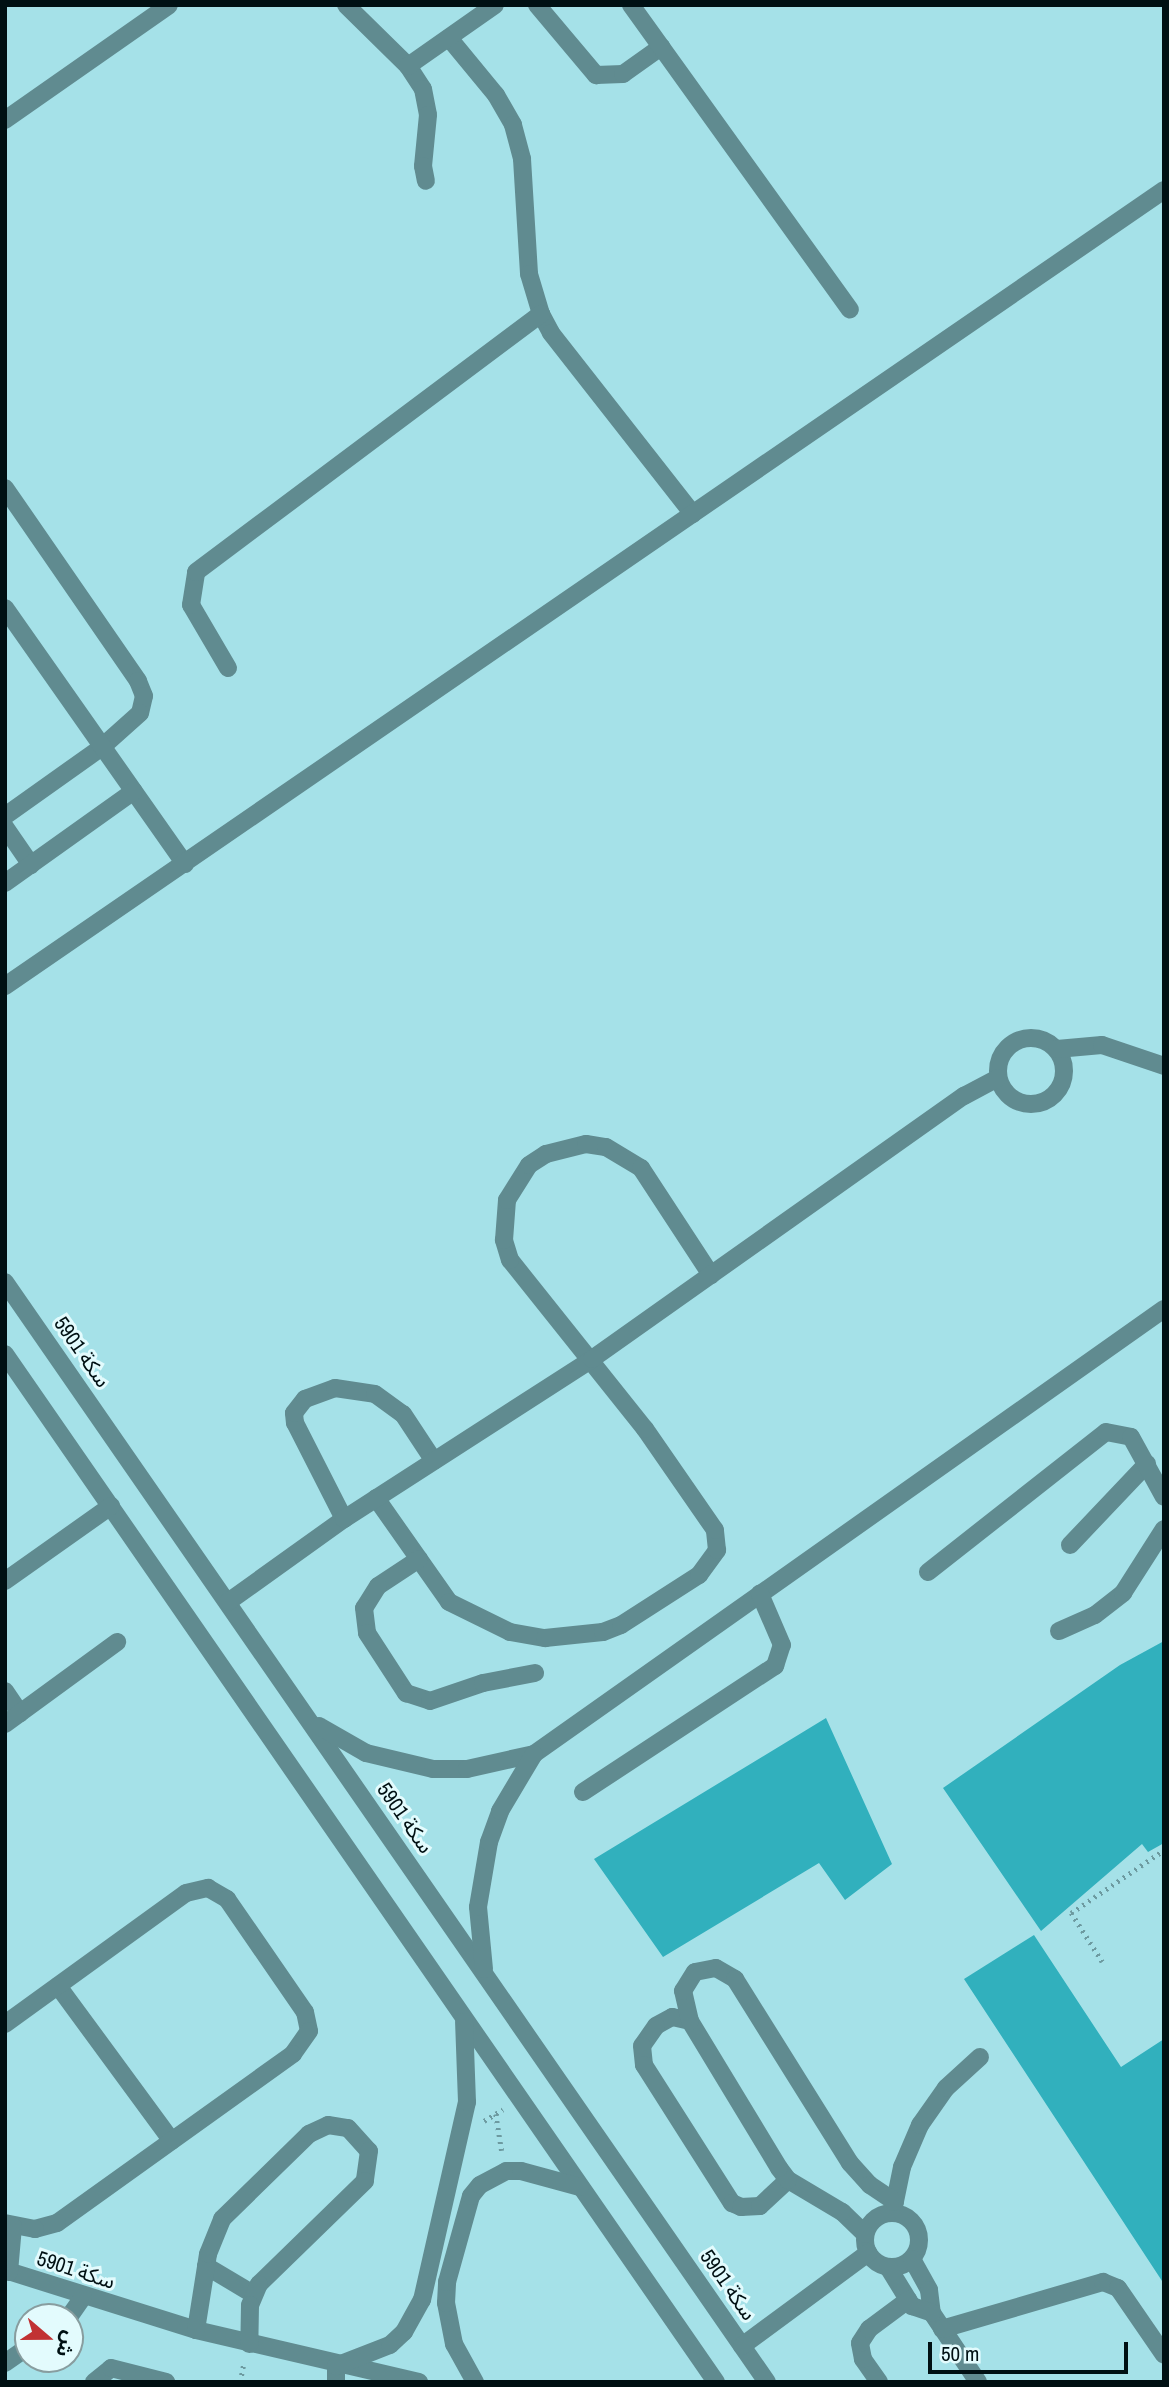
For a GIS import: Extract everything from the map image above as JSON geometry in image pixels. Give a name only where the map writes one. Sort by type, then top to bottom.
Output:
[{"type":"street","points":[[5,120],[169,5]]},
{"type":"street","points":[[346,5],[408,66],[427,102],[426,181]]},
{"type":"street","points":[[408,66],[495,5]]},
{"type":"street","points":[[537,5],[596,75],[623,74],[661,47]]},
{"type":"street","points":[[631,5],[850,310]]},
{"type":"street","points":[[449,37],[496,95],[513,125],[522,159],[529,274],[541,314],[551,332],[693,514]]},
{"type":"street","points":[[5,986],[1164,190]]},
{"type":"street","points":[[228,667],[191,605],[196,572],[541,314]]},
{"type":"street","points":[[5,488],[143,688],[140,713],[102,747],[5,816]]},
{"type":"street","points":[[5,608],[185,864]]},
{"type":"street","points":[[5,883],[134,791]]},
{"type":"street","points":[[5,827],[31,865]]},
{"type":"street","points":[[1057,1049],[1065,1072],[1056,1094],[1046,1101],[1022,1104],[1003,1090],[998,1078],[1002,1054],[1022,1038],[1035,1037],[1057,1049],[1102,1045],[1164,1066]]},
{"type":"street","points":[[228,1602],[344,1519],[592,1359],[964,1096],[998,1078]]},
{"type":"street","points":[[376,1498],[449,1602],[510,1632],[545,1638],[584,1636],[621,1625],[707,1569],[717,1550],[715,1530],[592,1359],[507,1250],[503,1220],[507,1200],[529,1165],[565,1146],[586,1144],[625,1156],[653,1185],[711,1275]]},
{"type":"street","name":"سكة 5901","points":[[5,1282],[767,2382]]},
{"type":"street","points":[[307,1717],[366,1753],[433,1769],[467,1769],[534,1754],[1164,1309]]},
{"type":"street","points":[[5,1354],[716,2382]]},
{"type":"street","points":[[344,1519],[295,1423],[294,1413],[306,1399],[335,1388],[375,1394],[403,1413],[434,1461]]},
{"type":"street","points":[[928,1572],[1106,1432],[1131,1437],[1164,1497]]},
{"type":"street","points":[[1070,1545],[1147,1464]]},
{"type":"street","points":[[5,1581],[111,1506]]},
{"type":"street","points":[[1059,1631],[1095,1615],[1123,1593],[1164,1529]]},
{"type":"street","points":[[419,1559],[378,1586],[364,1608],[367,1633],[406,1693],[430,1701],[483,1683],[535,1673]]},
{"type":"street","points":[[583,1792],[775,1666],[782,1645],[760,1594]]},
{"type":"street","points":[[5,1691],[13,1719],[117,1642]]},
{"type":"street","points":[[485,1972],[478,1907],[481,1874],[500,1811],[534,1754]]},
{"type":"street","points":[[5,2024],[186,1893],[208,1888],[227,1899],[305,2012],[309,2031],[293,2054],[57,2223],[35,2229],[9,2224],[7,2271]]},
{"type":"street","points":[[888,2267],[912,2259],[919,2243],[915,2225],[870,2185],[850,2163],[727,1971],[705,1968],[687,1981],[683,2003],[690,2021],[788,2180],[842,2212],[865,2234],[868,2253],[888,2267],[908,2301],[932,2313]]},
{"type":"street","points":[[58,1986],[172,2141]]},
{"type":"street","points":[[336,2374],[390,2345],[404,2332],[422,2300],[467,2102],[468,2057],[462,2015]]},
{"type":"street","points":[[690,2021],[663,2020],[645,2040],[640,2052],[652,2077],[732,2203],[751,2208],[760,2206],[788,2180]]},
{"type":"street","points":[[865,2234],[875,2218],[894,2207],[902,2167],[920,2125],[946,2088],[980,2057]]},
{"type":"street","points":[[196,2330],[206,2266],[222,2219],[309,2134],[338,2125],[358,2133],[371,2161],[366,2181],[253,2294],[249,2344]]},
{"type":"street","points":[[475,2382],[451,2334],[447,2282],[471,2196],[480,2185],[506,2171],[521,2171],[580,2187]]},
{"type":"street","points":[[741,2346],[868,2253]]},
{"type":"street","points":[[912,2259],[929,2290],[932,2313],[978,2382]]},
{"type":"street","points":[[206,2266],[253,2294]]},
{"type":"street","name":"سكة 5901","points":[[7,2271],[83,2297],[249,2344],[336,2374],[419,2382]]},
{"type":"street","points":[[942,2329],[1103,2282],[1118,2288],[1164,2355]]},
{"type":"street","points":[[79,2303],[83,2297]]},
{"type":"street","points":[[879,2382],[863,2359],[860,2343],[869,2329],[908,2301]]},
{"type":"street","points":[[94,2382],[111,2368],[166,2382]]},
{"type":"path","points":[[1102,1962],[1071,1913],[1164,1850]]},
{"type":"path","points":[[496,2114],[506,2171]]},
{"type":"building","points":[[1164,1641],[1164,1843],[1148,1852],[1142,1844],[1041,1931],[943,1788],[1120,1665]]},
{"type":"building","points":[[826,1718],[892,1864],[845,1900],[819,1863],[663,1957],[594,1859]]},
{"type":"building","points":[[1034,1935],[1121,2067],[1164,2039],[1164,2284],[964,1979]]}]
